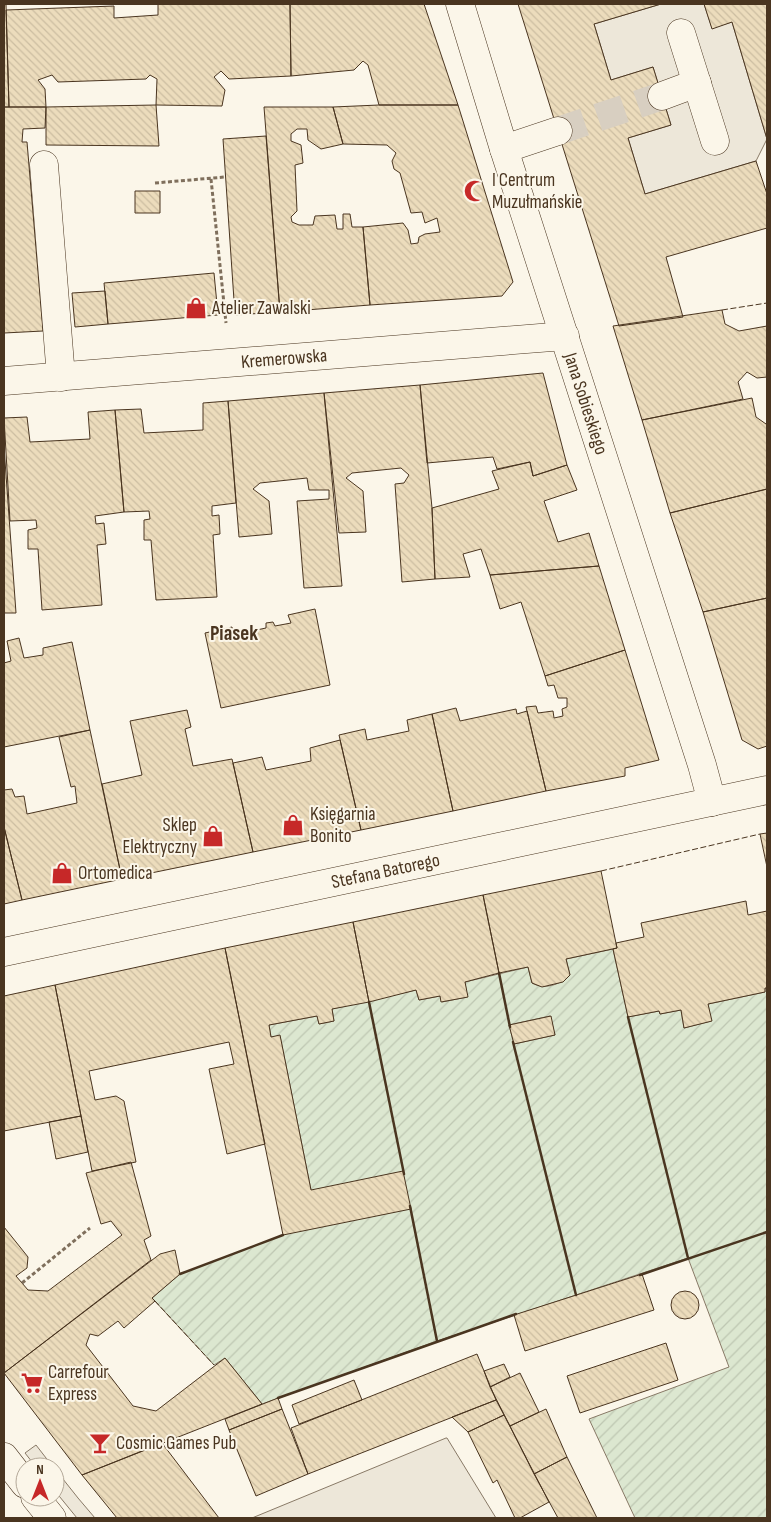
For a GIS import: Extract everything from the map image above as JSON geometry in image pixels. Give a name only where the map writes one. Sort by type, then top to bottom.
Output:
[{"type":"street","name":"Jana Sobieskiego","points":[[460,4],[504,149],[702,765],[712,802]]},
{"type":"street","points":[[681,33],[715,141]]},
{"type":"street","points":[[662,96],[696,83]]},
{"type":"street","points":[[504,149],[558,131]]},
{"type":"street","points":[[44,165],[61,377]]},
{"type":"street","name":"Kremerowska","points":[[4,381],[565,336]]},
{"type":"street","name":"Stefana Batorego","points":[[4,952],[767,790]]},
{"type":"street","points":[[4,1457],[15,1471]]},
{"type":"street","points":[[43,1507],[52,1518]]},
{"type":"path","points":[[154,183],[225,177]]},
{"type":"path","points":[[211,178],[226,323]]},
{"type":"path","points":[[22,1283],[90,1228]]},
{"type":"green space","points":[[613,949],[628,1017],[659,1011],[660,1014],[681,1010],[684,1028],[711,1021],[708,1004],[765,992],[765,988],[767,988],[767,1518],[635,1518],[589,1419],[729,1367],[688,1258],[437,1341],[262,1404],[225,1358],[214,1365],[152,1298],[180,1274],[283,1235],[311,1190],[280,1036],[271,1037],[269,1025],[317,1016],[319,1024],[334,1021],[332,1009],[416,990],[419,1000],[440,996],[442,1002],[467,997],[465,982],[528,967],[532,983],[542,986],[552,985],[570,975],[566,959]],"holes":[[[550,1016],[555,1035],[514,1044],[509,1025]]]},
{"type":"shaded area","points":[[661,4],[704,4],[712,28],[732,22],[767,139],[756,161],[645,194],[628,138],[671,125],[653,67],[611,80],[594,24]]},
{"type":"shaded area","points":[[446,1438],[496,1518],[252,1518]]},
{"type":"shaded area","points":[[36,1445],[45,1457],[28,1457],[25,1453]]},
{"type":"shaded area","points":[[65,1482],[95,1518],[77,1518],[65,1503]]},
{"type":"building","points":[[4,4],[6,4],[9,107],[4,107]]},
{"type":"building","points":[[158,4],[290,4],[291,76],[229,79],[221,71],[214,77],[225,90],[222,106],[156,105],[157,79],[150,75],[146,79],[58,82],[52,75],[38,80],[45,89],[46,107],[9,107],[6,10],[114,6],[114,18],[158,15]]},
{"type":"building","points":[[290,4],[424,4],[458,105],[379,105],[368,65],[363,61],[354,70],[291,76]]},
{"type":"building","points":[[518,4],[661,4],[594,24],[611,80],[653,67],[671,125],[628,138],[645,194],[756,161],[767,194],[767,228],[666,257],[683,317],[619,326]]},
{"type":"building","points":[[704,4],[767,4],[767,139],[732,22],[712,29]]},
{"type":"building","points":[[156,105],[159,146],[46,145],[46,107]]},
{"type":"building","points":[[458,105],[513,282],[502,296],[370,305],[363,227],[403,223],[408,230],[411,244],[418,243],[419,237],[425,234],[440,232],[437,218],[425,223],[422,212],[411,213],[400,173],[394,169],[392,161],[396,153],[387,145],[343,144],[333,107]]},
{"type":"building","points":[[4,107],[46,107],[45,128],[23,129],[22,142],[27,142],[43,331],[4,333]]},
{"type":"building","points":[[264,107],[333,107],[343,144],[321,149],[308,140],[307,129],[297,129],[291,134],[291,141],[301,145],[303,163],[295,165],[297,211],[291,217],[292,222],[299,225],[313,225],[315,216],[335,215],[337,229],[343,229],[343,214],[350,214],[352,227],[363,227],[370,305],[280,312]]},
{"type":"building","points":[[266,136],[280,312],[235,315],[223,139]]},
{"type":"building","points":[[135,191],[160,191],[160,213],[135,213]]},
{"type":"building","points":[[214,273],[218,315],[108,324],[104,283]]},
{"type":"building","points":[[105,291],[108,324],[75,327],[72,293]]},
{"type":"building","points":[[722,310],[725,324],[739,331],[767,326],[767,377],[757,378],[747,372],[738,382],[743,399],[642,420],[613,326]]},
{"type":"building","points":[[543,373],[567,465],[533,476],[530,462],[497,469],[493,457],[427,463],[420,385]]},
{"type":"building","points":[[420,385],[432,508],[435,579],[402,582],[395,484],[404,483],[409,475],[401,468],[352,473],[346,478],[363,491],[366,532],[339,533],[324,393]]},
{"type":"building","points":[[324,393],[342,586],[304,588],[297,501],[329,499],[329,490],[309,490],[307,478],[260,483],[253,489],[269,501],[272,534],[239,537],[228,401]]},
{"type":"building","points":[[752,398],[756,417],[766,424],[767,422],[767,489],[670,513],[642,420]]},
{"type":"building","points":[[228,401],[236,503],[212,506],[212,516],[219,515],[220,534],[213,535],[217,597],[156,600],[151,540],[144,540],[144,520],[150,519],[149,511],[124,512],[115,410],[141,409],[144,433],[203,430],[203,403]]},
{"type":"building","points":[[115,410],[124,512],[95,516],[96,524],[104,523],[106,544],[97,545],[102,605],[42,610],[38,549],[28,549],[28,530],[37,528],[36,520],[10,521],[4,418],[27,417],[30,442],[90,439],[88,412]]},
{"type":"building","points":[[4,447],[16,613],[4,613]]},
{"type":"building","points":[[530,462],[533,476],[567,465],[577,490],[544,501],[558,542],[589,533],[599,566],[490,575],[481,549],[463,554],[470,577],[435,579],[432,508],[499,489],[492,471]]},
{"type":"building","points":[[767,489],[767,598],[703,612],[670,513]]},
{"type":"building","points":[[599,566],[625,650],[545,676],[521,602],[500,609],[490,575]]},
{"type":"building","points":[[767,598],[767,746],[758,749],[742,740],[703,612]]},
{"type":"building","points":[[315,609],[330,685],[221,708],[205,633],[232,627],[233,635],[266,628],[266,623],[273,622],[275,626],[291,623],[288,615]]},
{"type":"building","points":[[19,638],[24,658],[43,655],[43,648],[72,642],[90,730],[4,747],[4,663],[11,661],[7,641]]},
{"type":"building","points":[[625,650],[659,760],[625,768],[625,776],[546,791],[526,707],[536,706],[538,713],[553,711],[554,718],[563,716],[562,709],[567,707],[567,698],[558,698],[554,685],[548,686],[545,676]]},
{"type":"building","points":[[456,708],[460,721],[516,709],[517,714],[527,711],[546,791],[453,811],[432,714]]},
{"type":"building","points":[[187,710],[191,727],[185,729],[193,766],[232,759],[253,852],[122,879],[102,784],[142,775],[130,721]]},
{"type":"building","points":[[432,714],[453,811],[361,830],[339,735],[365,729],[367,740],[409,731],[407,720]]},
{"type":"building","points":[[90,730],[122,879],[22,900],[4,827],[4,790],[12,789],[15,797],[24,796],[27,814],[77,803],[75,786],[71,787],[59,737]]},
{"type":"building","points":[[340,740],[361,830],[253,852],[233,763],[262,757],[266,770],[311,761],[310,748]]},
{"type":"building","points":[[4,827],[22,900],[4,904]]},
{"type":"building","points":[[767,833],[767,867],[760,834]]},
{"type":"building","points":[[601,871],[617,948],[566,959],[570,975],[563,982],[542,987],[532,983],[528,967],[499,973],[483,895]]},
{"type":"building","points":[[483,895],[499,973],[465,982],[468,997],[441,1002],[440,996],[419,1000],[416,990],[369,1002],[353,922]]},
{"type":"building","points":[[746,901],[748,915],[767,911],[767,988],[765,988],[765,992],[708,1004],[712,1021],[684,1028],[681,1010],[660,1014],[659,1011],[628,1017],[613,949],[617,948],[616,943],[644,937],[641,923]]},
{"type":"building","points":[[353,922],[369,1002],[332,1009],[334,1021],[319,1024],[317,1016],[269,1025],[271,1037],[280,1035],[311,1190],[403,1171],[411,1209],[283,1235],[225,948]]},
{"type":"building","points":[[225,948],[265,1144],[227,1154],[209,1069],[234,1064],[229,1042],[89,1071],[95,1100],[116,1096],[124,1101],[136,1162],[92,1171],[55,985]]},
{"type":"building","points":[[55,985],[81,1116],[4,1131],[4,996]]},
{"type":"building","points":[[551,1016],[555,1035],[514,1044],[509,1025]]},
{"type":"building","points":[[81,1116],[88,1152],[56,1159],[49,1122]]},
{"type":"building","points":[[131,1162],[151,1236],[144,1240],[151,1260],[4,1373],[4,1227],[28,1257],[27,1268],[16,1276],[28,1290],[48,1291],[122,1235],[111,1221],[101,1224],[86,1173]]},
{"type":"building","points":[[175,1250],[180,1274],[152,1298],[155,1301],[124,1328],[118,1321],[98,1336],[90,1334],[86,1345],[133,1406],[156,1411],[225,1358],[262,1404],[82,1475],[4,1373],[160,1254]]},
{"type":"building","points":[[642,1274],[654,1310],[525,1351],[514,1315]]},
{"type":"building","points":[[685,1291],[695,1295],[699,1305],[695,1315],[685,1319],[675,1315],[671,1305],[675,1295]]},
{"type":"building","points":[[666,1343],[678,1380],[580,1413],[567,1376]]},
{"type":"building","points":[[477,1354],[496,1400],[308,1474],[291,1428]]},
{"type":"building","points":[[504,1364],[510,1377],[490,1387],[484,1371]]},
{"type":"building","points":[[520,1373],[539,1412],[510,1426],[490,1387]]},
{"type":"building","points":[[354,1380],[362,1400],[299,1424],[292,1405]]},
{"type":"building","points":[[278,1398],[282,1409],[229,1430],[225,1419]]},
{"type":"building","points":[[496,1400],[504,1415],[468,1432],[452,1417]]},
{"type":"building","points":[[282,1409],[308,1474],[256,1496],[229,1430]]},
{"type":"building","points":[[546,1409],[567,1457],[534,1474],[510,1426]]},
{"type":"building","points":[[504,1415],[549,1502],[520,1518],[515,1518],[497,1480],[493,1483],[468,1432]]},
{"type":"building","points":[[162,1443],[219,1518],[117,1518],[82,1475]]},
{"type":"building","points":[[567,1457],[597,1518],[558,1518],[534,1474]]},
{"type":"tunnel","points":[[558,131],[662,96]]},
{"type":"fence","points":[[722,310],[767,303]]},
{"type":"fence","points":[[218,311],[235,310]]},
{"type":"fence","points":[[601,871],[760,834]]},
{"type":"fence","points":[[155,1301],[214,1365]]},
{"type":"wall","points":[[499,973],[510,1027]]},
{"type":"wall","points":[[369,1002],[404,1174]]},
{"type":"wall","points":[[628,1017],[688,1258]]},
{"type":"wall","points":[[513,1042],[576,1295]]},
{"type":"wall","points":[[410,1206],[437,1341]]},
{"type":"wall","points":[[640,1275],[767,1232]]},
{"type":"wall","points":[[180,1274],[283,1235]]},
{"type":"wall","points":[[278,1398],[516,1314]]},
{"type":"place","name":"I Centrum Muzułmańskie","points":[[475,191]]},
{"type":"place","name":"Atelier Zawalski","points":[[196,308]]},
{"type":"place","name":"Księgarnia Bonito","points":[[293,825]]},
{"type":"place","name":"Sklep Elektryczny","points":[[213,836]]},
{"type":"place","name":"Ortomedica","points":[[62,873]]},
{"type":"place","name":"Carrefour Express","points":[[32,1383]]},
{"type":"place","name":"Cosmic Games Pub","points":[[100,1443]]},
{"type":"district","name":"Piasek","points":[[234,633]]}]
